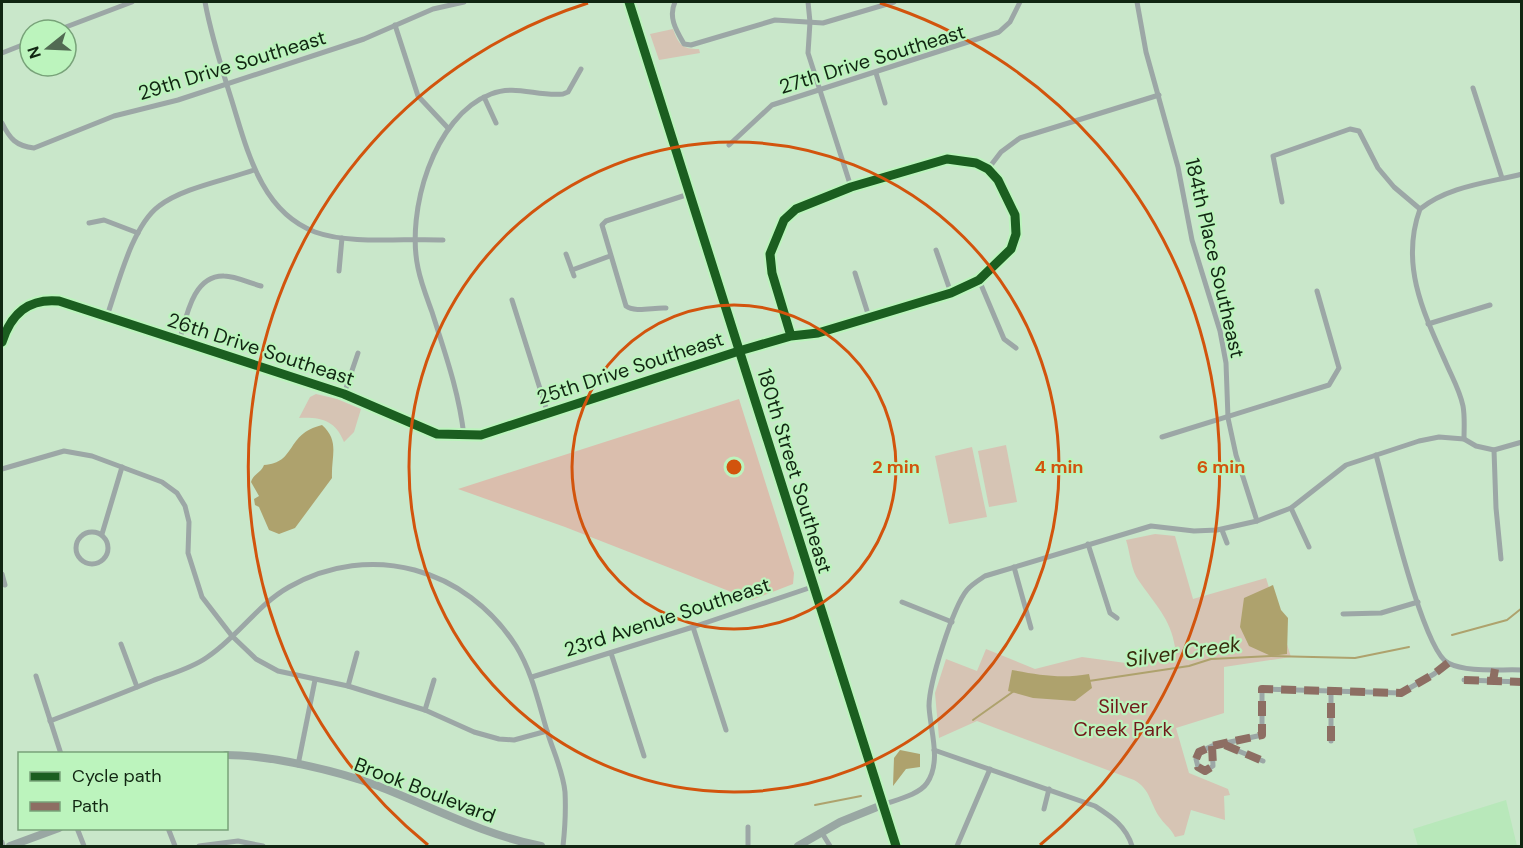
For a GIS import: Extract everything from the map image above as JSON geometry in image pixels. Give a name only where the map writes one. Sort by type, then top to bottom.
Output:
[{"type":"street","points":[[78,22],[131,2]]},
{"type":"street","points":[[205,2],[211,35],[254,170],[284,213],[316,232],[342,238],[443,240]]},
{"type":"street","name":"29th Drive Southeast","points":[[2,123],[9,138],[21,146],[34,148],[114,116],[227,84],[364,39],[433,9],[464,2]]},
{"type":"street","name":"180th Street Southeast","points":[[629,2],[812,587],[896,846]]},
{"type":"street","points":[[675,2],[671,11],[675,28],[684,44],[691,45],[775,20],[823,22],[845,18],[894,2]]},
{"type":"street","points":[[808,2],[810,22],[808,53],[851,188]]},
{"type":"street","name":"27th Drive Southeast","points":[[729,146],[772,105],[999,32],[1010,22],[1020,2]]},
{"type":"street","name":"184th Place Southeast","points":[[1137,2],[1146,52],[1178,167],[1192,240],[1220,330],[1226,363],[1228,418],[1257,521]]},
{"type":"street","points":[[394,25],[418,96],[447,127]]},
{"type":"street","points":[[2,52],[18,46]]},
{"type":"street","points":[[464,436],[455,382],[418,269],[414,239],[422,194],[433,154],[447,127],[484,97],[506,90],[563,94],[568,92],[581,69]]},
{"type":"street","points":[[876,73],[885,104]]},
{"type":"street","points":[[1473,88],[1502,178]]},
{"type":"street","points":[[791,336],[772,273],[770,254],[784,219],[796,208],[851,188],[947,159],[976,163],[988,169],[1001,152],[1020,138],[1159,95]]},
{"type":"street","points":[[484,97],[496,123]]},
{"type":"street","points":[[1282,202],[1273,166],[1273,156],[1296,146],[1350,129],[1359,131],[1378,168],[1394,187],[1420,208]]},
{"type":"street","name":"25th Drive Southeast","points":[[464,436],[481,435],[739,351],[791,336],[818,333],[951,293],[979,280],[1011,249],[1016,234],[1015,215],[1007,195],[988,169]]},
{"type":"street","points":[[107,316],[138,233],[149,214],[170,199],[254,170]]},
{"type":"street","points":[[1464,439],[1464,409],[1460,394],[1428,324],[1412,275],[1413,229],[1420,208],[1433,199],[1449,192],[1521,174]]},
{"type":"street","points":[[666,308],[648,307],[637,310],[626,306],[602,230],[606,221],[689,194]]},
{"type":"street","points":[[89,224],[104,220],[138,233]]},
{"type":"street","points":[[339,271],[342,238]]},
{"type":"street","points":[[936,250],[951,293]]},
{"type":"street","points":[[566,254],[573,273],[610,256]]},
{"type":"street","points":[[855,273],[869,317]]},
{"type":"street","points":[[179,342],[194,294],[202,284],[224,276],[261,286]]},
{"type":"street","points":[[979,280],[1004,339],[1016,348]]},
{"type":"street","points":[[1162,437],[1321,390],[1337,376],[1338,361],[1317,291]]},
{"type":"street","name":"26th Drive Southeast","points":[[2,342],[15,314],[25,306],[45,300],[59,301],[344,394],[437,434],[464,436]]},
{"type":"street","points":[[512,300],[548,414]]},
{"type":"street","points":[[1428,324],[1490,305]]},
{"type":"street","points":[[344,394],[358,353]]},
{"type":"street","points":[[798,846],[926,785],[931,775],[934,750],[930,689],[952,622],[966,591],[985,576],[1150,526],[1194,531],[1222,530],[1257,521],[1291,508],[1346,465],[1419,441],[1439,437],[1464,439],[1476,446],[1494,450],[1521,442]]},
{"type":"street","points":[[1494,450],[1501,559]]},
{"type":"street","points":[[2,469],[64,451],[92,456],[162,482],[177,493],[185,506],[189,522],[188,553],[202,597],[232,636],[256,659],[278,671],[348,686],[425,710],[474,732],[499,739],[514,740],[547,731]]},
{"type":"street","points":[[1376,455],[1418,602],[1437,652],[1448,663],[1465,667],[1521,670]]},
{"type":"street","points":[[102,534],[92,533],[78,540],[76,550],[82,560],[93,563],[105,558],[108,544],[102,534],[122,467]]},
{"type":"street","points":[[1291,508],[1309,547]]},
{"type":"street","points":[[1222,530],[1227,543]]},
{"type":"street","points":[[1088,544],[1110,613],[1117,618]]},
{"type":"street","points":[[50,721],[207,658],[265,604],[288,587],[332,570],[386,565],[433,576],[460,588],[496,618],[522,657],[532,677],[565,790],[566,820],[563,846]]},
{"type":"street","points":[[1014,567],[1032,628]]},
{"type":"street","points":[[2,574],[5,585]]},
{"type":"street","name":"23rd Avenue Southeast","points":[[532,677],[812,587]]},
{"type":"street","points":[[902,602],[952,622]]},
{"type":"street","points":[[1344,614],[1381,613],[1418,602]]},
{"type":"street","points":[[693,627],[726,730]]},
{"type":"street","points":[[121,644],[137,687]]},
{"type":"street","points":[[348,686],[357,653]]},
{"type":"street","points":[[611,653],[644,756]]},
{"type":"street","points":[[1212,746],[1214,766],[1205,771],[1198,767],[1196,759],[1198,752],[1212,746],[1225,745],[1262,735],[1263,689],[1401,693],[1448,663]]},
{"type":"street","points":[[1493,681],[1495,669]]},
{"type":"street","points":[[36,676],[61,752]]},
{"type":"street","points":[[298,765],[315,680]]},
{"type":"street","points":[[425,710],[434,680]]},
{"type":"street","points":[[1464,680],[1521,682]]},
{"type":"street","points":[[1331,692],[1331,741]]},
{"type":"street","points":[[1225,745],[1263,761]]},
{"type":"street","points":[[934,750],[1095,806],[1117,820],[1129,837],[1132,846]]},
{"type":"street","name":"Brook Boulevard","points":[[228,755],[244,755],[298,765],[375,785],[509,843],[541,846]]},
{"type":"street","points":[[957,846],[990,769]]},
{"type":"street","points":[[1044,809],[1049,789]]},
{"type":"street","points":[[748,827],[748,846]]},
{"type":"street","points":[[10,846],[54,830]]},
{"type":"street","points":[[77,830],[84,846]]},
{"type":"street","points":[[169,830],[175,846]]},
{"type":"street","points":[[822,833],[830,846]]},
{"type":"street","points":[[199,846],[238,841],[263,846]]},
{"type":"street","points":[[2,842],[3,846]]},
{"type":"shaded area","points":[[739,399],[794,573],[793,584],[752,600],[565,527],[458,489]]},
{"type":"shaded area","points":[[322,425],[328,431],[333,443],[332,478],[295,528],[279,534],[269,530],[259,507],[255,505],[254,499],[259,496],[251,482],[252,479],[264,465],[282,459],[302,435]]},
{"type":"shaded area","points":[[1273,585],[1281,610],[1288,618],[1287,654],[1271,656],[1249,646],[1240,627],[1244,598]]},
{"type":"shaded area","points":[[1012,670],[1059,676],[1089,674],[1092,688],[1075,701],[1033,698],[1008,691]]},
{"type":"shaded area","points":[[900,750],[920,754],[920,767],[906,769],[893,786],[894,758]]},
{"type":"shaded area","points":[[1506,800],[1517,846],[1418,846],[1413,829]]},
{"type":"green space","points":[[673,29],[682,45],[699,49],[700,53],[659,60],[650,34]]},
{"type":"green space","points":[[316,394],[337,399],[361,409],[354,432],[344,442],[332,424],[321,419],[299,418],[310,397]]},
{"type":"green space","points":[[1006,445],[1017,502],[989,507],[978,451]]},
{"type":"green space","points":[[972,447],[987,517],[949,524],[935,456]]},
{"type":"green space","name":"Silver Creek Park","points":[[1155,534],[1175,536],[1193,599],[1266,578],[1291,657],[1224,667],[1224,713],[1176,728],[1189,773],[1228,789],[1230,795],[1224,796],[1225,820],[1191,810],[1184,835],[1175,837],[1157,814],[1144,788],[1134,780],[977,721],[939,738],[935,693],[946,659],[977,671],[986,649],[1035,669],[1082,657],[1133,664],[1166,655],[1175,647],[1170,628],[1136,577],[1126,540]]},
{"type":"waterway","name":"Silver Creek","points":[[1452,635],[1507,620],[1522,608]]},
{"type":"waterway","name":"Silver Creek","points":[[1089,681],[1189,666],[1211,659],[1271,656],[1355,658],[1409,647]]},
{"type":"waterway","name":"Silver Creek","points":[[973,720],[1014,691]]},
{"type":"waterway","name":"Silver Creek","points":[[815,805],[861,796]]},
{"type":"marked path","points":[[1212,746],[1213,766],[1205,771],[1198,767],[1196,759],[1199,752],[1212,746],[1262,735],[1262,689],[1401,693],[1448,663]]},
{"type":"marked path","points":[[1493,681],[1495,669]]},
{"type":"marked path","points":[[1464,680],[1522,682]]},
{"type":"marked path","points":[[1331,692],[1331,741]]},
{"type":"marked path","points":[[1225,745],[1263,761]]},
{"type":"cycle path","points":[[629,2],[896,846]]},
{"type":"cycle path","points":[[2,342],[10,323],[22,310],[38,302],[59,301],[344,394],[437,434],[481,435],[739,351],[791,336],[818,333],[951,293],[979,280],[1011,249],[1016,234],[1015,215],[998,180],[988,169],[976,163],[947,159],[851,187],[796,209],[784,220],[770,254],[772,273],[791,336]]}]
